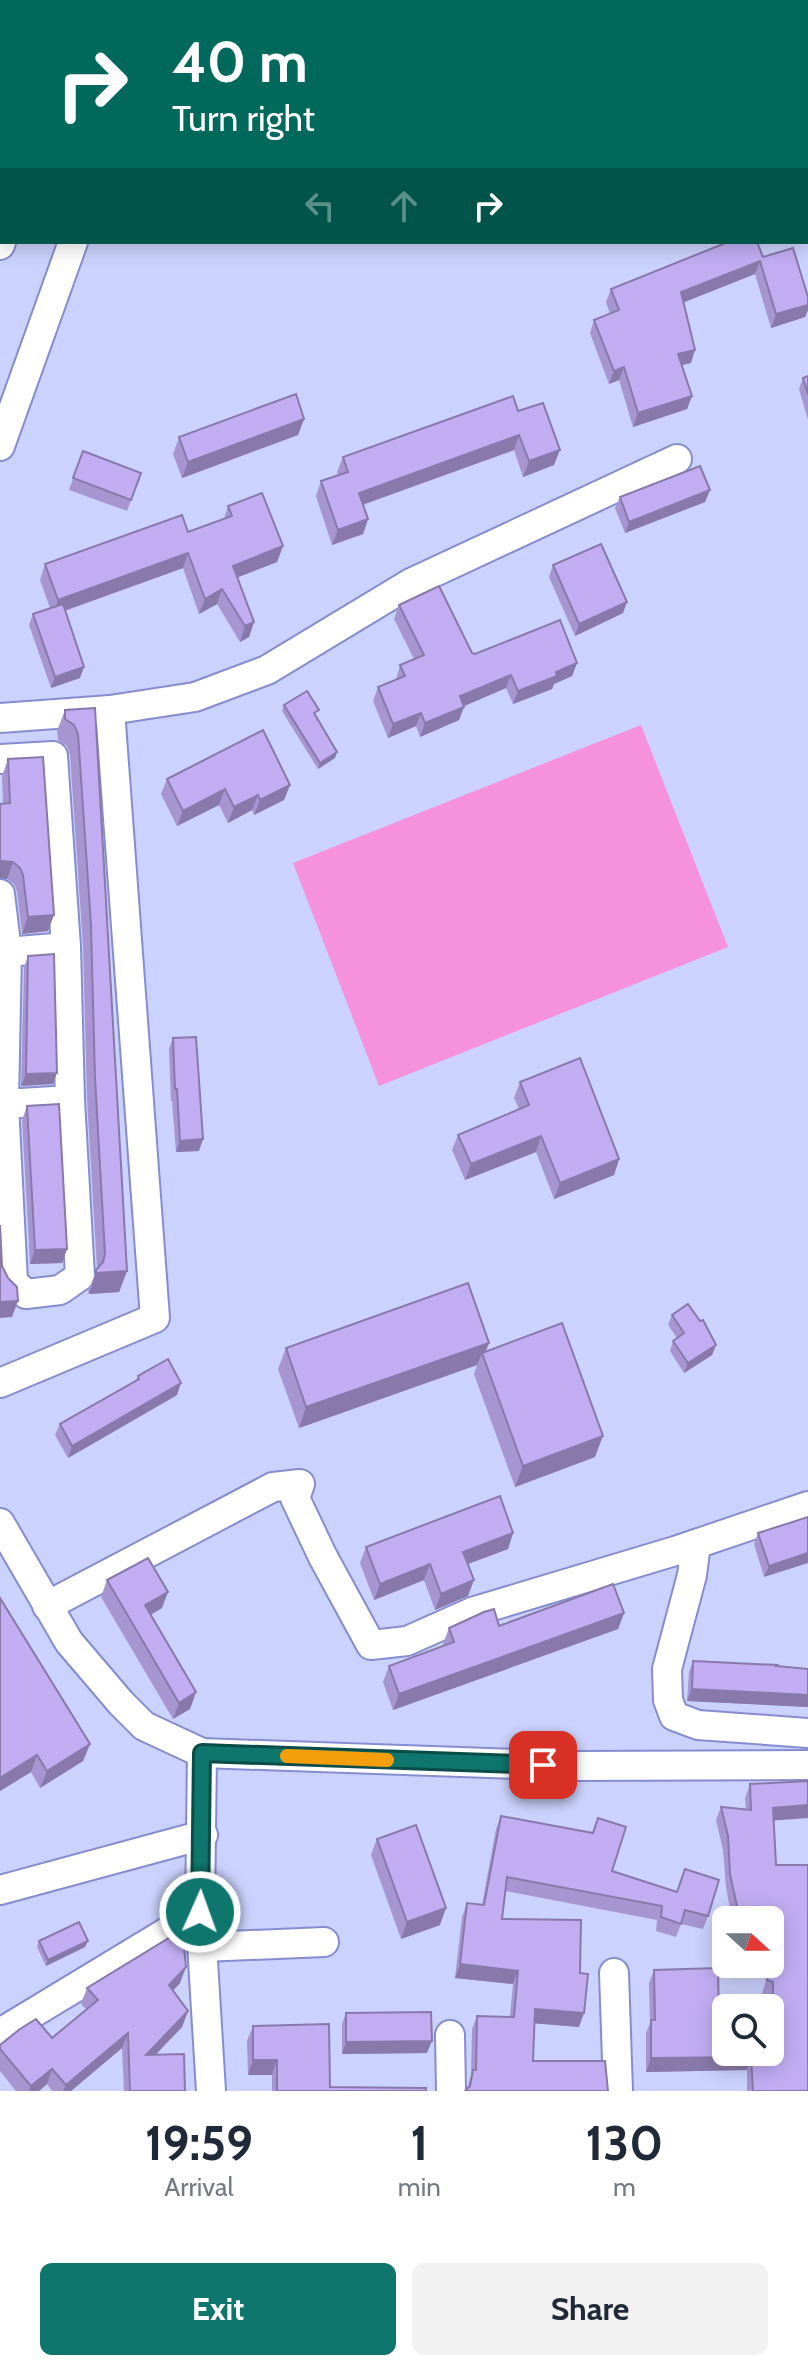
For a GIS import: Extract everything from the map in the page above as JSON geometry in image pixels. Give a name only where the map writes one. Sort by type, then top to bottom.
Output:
[{"type":"street","points":[[0,446],[72,244]]},
{"type":"street","points":[[0,718],[110,710],[195,697],[267,670],[411,583],[677,459]]},
{"type":"street","points":[[0,1383],[155,1318],[110,710]]},
{"type":"street","points":[[0,759],[53,756],[66,947],[70,1100],[80,1276],[60,1290],[26,1294],[13,1282],[4,1104],[7,952],[0,894]]},
{"type":"street","points":[[7,952],[66,947]]},
{"type":"street","points":[[4,1104],[70,1100]]},
{"type":"street","points":[[47,1606],[273,1487],[300,1484],[295,1498],[371,1645],[407,1641],[472,1612],[696,1544],[808,1506]]},
{"type":"street","points":[[0,1523],[69,1642],[121,1703],[144,1726],[202,1753],[574,1766],[808,1765]]},
{"type":"street","points":[[696,1544],[692,1575],[667,1669],[668,1700],[674,1716],[698,1725],[808,1733]]},
{"type":"street","points":[[202,1753],[200,1912],[211,2091]]},
{"type":"street","points":[[0,1890],[203,1835]]},
{"type":"street","points":[[0,2033],[200,1912]]},
{"type":"street","points":[[203,1947],[324,1942]]},
{"type":"street","points":[[614,1973],[618,2091]]},
{"type":"street","points":[[450,2035],[451,2091]]},
{"type":"shaded area","points":[[641,725],[728,947],[379,1086],[293,863]]},
{"type":"building","points":[[723,244],[758,244],[763,257],[793,248],[808,305],[776,314],[760,261],[681,292],[695,350],[678,354],[692,396],[638,413],[624,367],[614,371],[594,320],[619,310],[611,289]]},
{"type":"building","points":[[808,376],[808,394],[803,378]]},
{"type":"building","points":[[296,394],[304,419],[188,462],[179,437]]},
{"type":"building","points":[[513,396],[518,411],[543,403],[560,450],[529,461],[519,435],[359,493],[368,519],[338,530],[321,481],[348,472],[343,457]]},
{"type":"building","points":[[83,451],[141,473],[131,500],[73,478]]},
{"type":"building","points":[[700,466],[710,490],[629,522],[620,497]]},
{"type":"building","points":[[262,493],[283,546],[233,566],[254,622],[245,626],[222,589],[205,599],[188,553],[58,600],[45,564],[182,515],[188,532],[232,516],[228,506]]},
{"type":"building","points":[[601,544],[627,602],[579,624],[553,565]]},
{"type":"building","points":[[439,586],[472,653],[560,620],[577,663],[556,672],[557,676],[518,691],[511,675],[460,696],[464,707],[425,723],[421,713],[393,724],[378,687],[405,676],[400,665],[424,655],[399,605]]},
{"type":"building","points":[[63,604],[84,667],[55,677],[33,614]]},
{"type":"building","points":[[307,691],[319,710],[314,713],[337,752],[320,763],[284,705]]},
{"type":"building","points":[[95,708],[127,1271],[96,1273],[105,1254],[95,1078],[91,925],[78,734],[74,725],[65,719],[65,710]]},
{"type":"building","points":[[263,730],[290,785],[260,800],[258,795],[234,807],[225,789],[183,811],[167,779]]},
{"type":"building","points":[[43,757],[54,915],[28,917],[20,868],[13,862],[0,862],[0,804],[10,803],[8,759]]},
{"type":"building","points":[[54,954],[57,1073],[26,1074],[28,956]]},
{"type":"building","points":[[196,1037],[203,1139],[180,1141],[173,1038]]},
{"type":"building","points":[[580,1058],[619,1159],[560,1183],[541,1136],[471,1164],[458,1135],[529,1105],[520,1082]]},
{"type":"building","points":[[59,1104],[67,1249],[35,1250],[27,1106]]},
{"type":"building","points":[[0,1225],[2,1266],[17,1287],[18,1301],[0,1302]]},
{"type":"building","points":[[468,1283],[489,1343],[306,1407],[286,1348]]},
{"type":"building","points":[[688,1304],[700,1321],[703,1320],[716,1345],[688,1363],[673,1341],[684,1333],[672,1315]]},
{"type":"building","points":[[562,1323],[603,1436],[523,1466],[482,1353]]},
{"type":"building","points":[[168,1359],[181,1383],[72,1446],[60,1424]]},
{"type":"building","points":[[500,1496],[513,1533],[463,1552],[474,1580],[441,1594],[430,1564],[380,1584],[366,1547]]},
{"type":"building","points":[[808,1517],[808,1553],[769,1566],[758,1533]]},
{"type":"building","points":[[148,1558],[168,1592],[145,1605],[196,1692],[179,1703],[107,1580]]},
{"type":"building","points":[[613,1584],[624,1613],[399,1694],[389,1666],[454,1642],[449,1628],[494,1609],[499,1626]]},
{"type":"building","points":[[0,1598],[90,1744],[47,1771],[37,1755],[0,1778]]},
{"type":"building","points":[[693,1661],[808,1669],[808,1695],[692,1689]]},
{"type":"building","points":[[808,1781],[808,1805],[773,1808],[776,1865],[808,1865],[808,2091],[753,2091],[752,2066],[784,2066],[784,1994],[773,1994],[773,1982],[767,1980],[784,1978],[784,1906],[737,1906],[721,1807],[751,1810],[750,1784]]},
{"type":"building","points":[[501,1816],[593,1833],[598,1818],[626,1827],[612,1871],[677,1892],[685,1869],[719,1880],[708,1916],[685,1910],[681,1924],[661,1917],[662,1906],[507,1877],[502,1919],[581,1920],[580,1973],[588,1974],[584,2013],[535,2009],[533,2061],[605,2061],[608,2091],[465,2091],[470,2086],[473,2070],[476,2070],[477,2016],[514,2017],[518,1971],[460,1964],[467,1903],[484,1905]]},
{"type":"building","points":[[416,1825],[446,1908],[407,1922],[377,1839]]},
{"type":"building","points":[[79,1922],[88,1941],[48,1960],[39,1941]]},
{"type":"building","points":[[182,1930],[186,1967],[169,1985],[188,2011],[146,2055],[184,2054],[185,2091],[130,2091],[128,2033],[66,2085],[52,2069],[31,2086],[0,2049],[0,2045],[36,2019],[52,2038],[98,2000],[87,1988]]},
{"type":"building","points":[[712,1968],[712,1978],[718,1978],[718,1994],[712,1994],[712,2057],[651,2058],[651,2020],[655,2020],[654,1970]]},
{"type":"building","points":[[431,2012],[432,2041],[346,2042],[346,2013]]},
{"type":"building","points":[[329,2024],[330,2087],[426,2088],[426,2091],[277,2091],[277,2060],[253,2060],[253,2026]]},
{"type":"slow traffic","points":[[287,1756],[387,1760]]},
{"type":"route","points":[[200,1912],[202,1753],[543,1765]]}]
